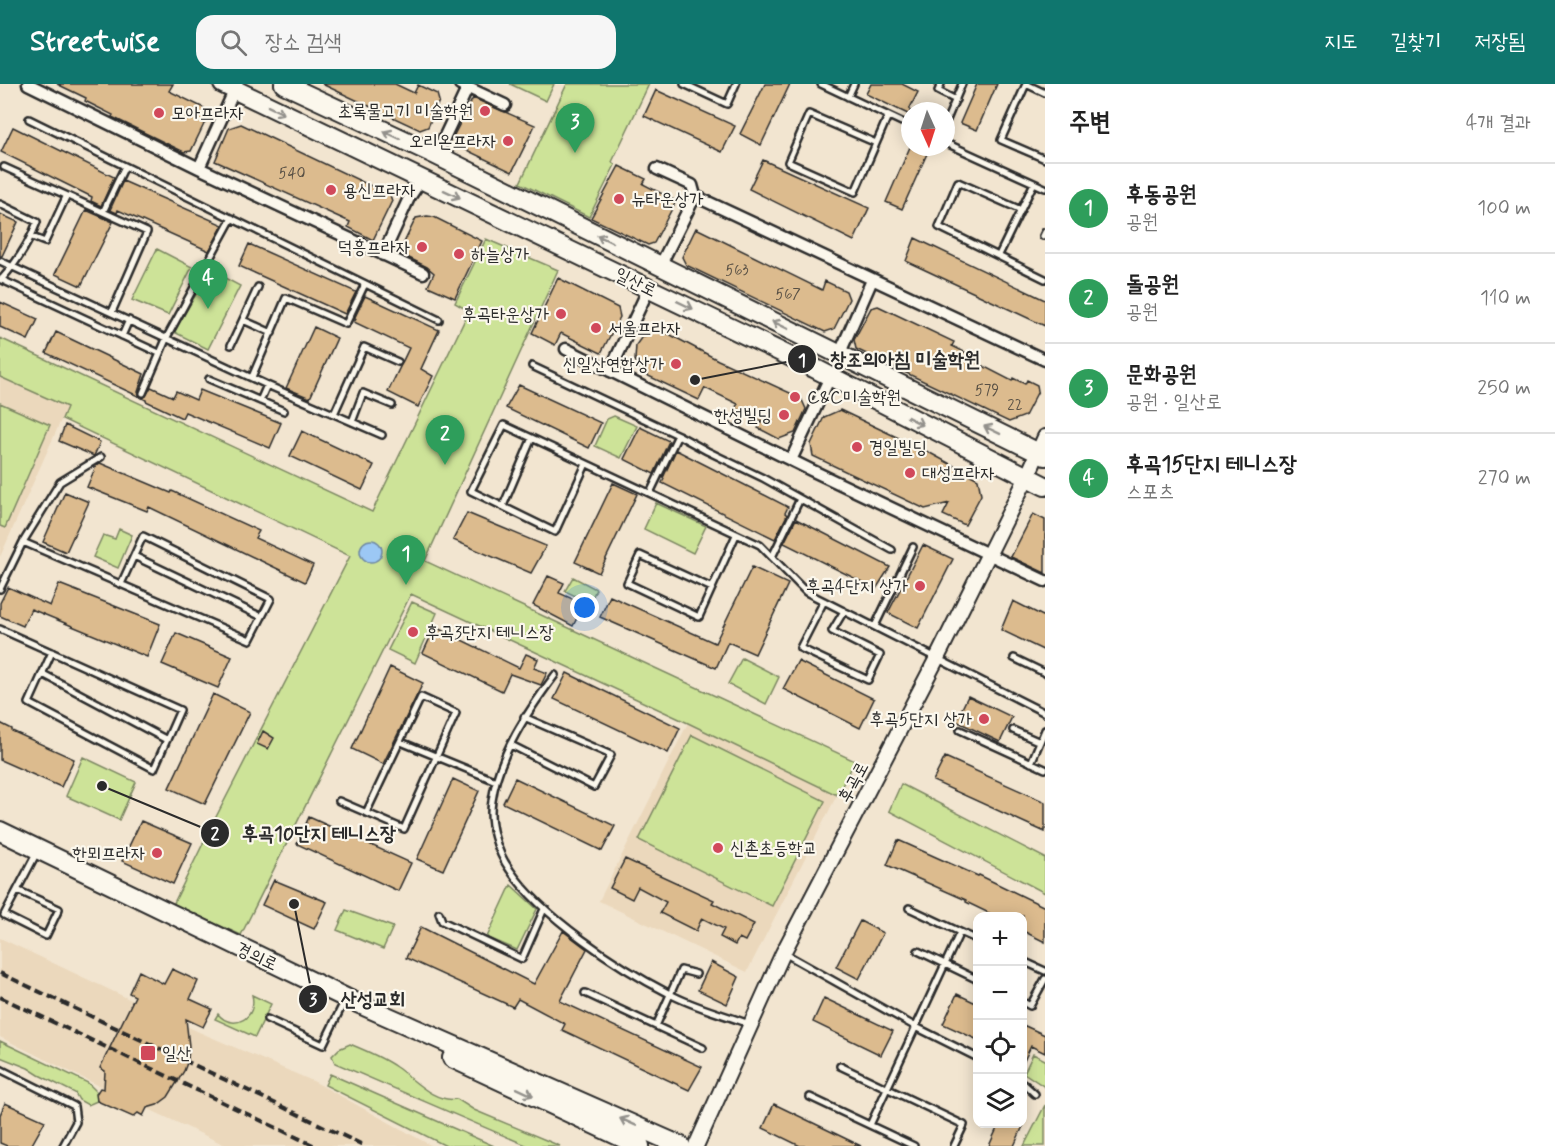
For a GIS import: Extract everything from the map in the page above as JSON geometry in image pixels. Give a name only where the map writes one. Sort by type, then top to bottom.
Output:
[{"type":"main road","name":"일산로","points":[[284,84],[436,155],[839,355],[1043,448]]},
{"type":"main road","name":"일산로","points":[[229,87],[649,288],[1045,486]]},
{"type":"main road","name":"경의로","points":[[0,831],[346,998],[681,1146]]},
{"type":"main road","name":"경의로","points":[[0,839],[342,1006],[640,1146]]},
{"type":"street","points":[[28,84],[199,168],[423,273]]},
{"type":"street","points":[[436,155],[464,86],[505,105]]},
{"type":"street","points":[[199,168],[229,87]]},
{"type":"street","points":[[657,169],[692,185],[695,196],[660,266]]},
{"type":"street","points":[[383,255],[409,198],[421,180]]},
{"type":"street","points":[[695,196],[1045,360]]},
{"type":"street","points":[[839,355],[872,280]]},
{"type":"street","points":[[610,370],[649,288]]},
{"type":"street","points":[[566,349],[987,555],[1045,580]]},
{"type":"street","points":[[791,460],[830,377]]},
{"type":"street","name":"후곡로","points":[[696,1146],[783,952],[1043,448]]},
{"type":"lane","points":[[684,84],[727,104],[736,84]]},
{"type":"lane","points":[[821,84],[901,122]]},
{"type":"lane","points":[[848,97],[854,84]]},
{"type":"lane","points":[[941,84],[938,91],[956,100],[962,84]]},
{"type":"lane","points":[[1045,93],[1026,84],[1001,140],[1045,159]]},
{"type":"lane","points":[[876,143],[809,114],[788,162],[855,192],[888,116]]},
{"type":"lane","points":[[29,119],[439,320]]},
{"type":"lane","points":[[955,147],[1045,188]]},
{"type":"lane","points":[[103,212],[125,166]]},
{"type":"lane","points":[[4,167],[147,232],[112,312]]},
{"type":"lane","points":[[1021,210],[958,182],[939,227],[1045,279]]},
{"type":"lane","points":[[999,255],[1034,183]]},
{"type":"lane","points":[[32,237],[45,242],[66,197]]},
{"type":"lane","points":[[0,204],[37,222],[32,237],[13,267],[0,280],[159,353]]},
{"type":"lane","points":[[143,393],[166,337],[232,218]]},
{"type":"lane","points":[[0,261],[267,385],[382,435]]},
{"type":"lane","points":[[252,377],[286,298],[345,324],[365,284]]},
{"type":"lane","points":[[231,345],[258,287]]},
{"type":"lane","points":[[122,336],[129,320]]},
{"type":"lane","points":[[243,320],[272,333]]},
{"type":"lane","points":[[334,414],[364,347],[398,362]]},
{"type":"lane","points":[[532,366],[678,435],[892,550]]},
{"type":"lane","points":[[209,379],[284,411]]},
{"type":"lane","points":[[260,401],[267,385]]},
{"type":"lane","points":[[352,422],[363,393],[392,405]]},
{"type":"lane","points":[[586,464],[555,532],[471,491],[504,425],[760,545],[806,592],[1045,713]]},
{"type":"lane","points":[[650,493],[678,435]]},
{"type":"lane","points":[[503,506],[532,438]]},
{"type":"lane","points":[[0,589],[23,542],[60,482],[101,457]]},
{"type":"lane","points":[[772,557],[800,500]]},
{"type":"lane","points":[[712,588],[640,555],[627,583],[699,617],[736,535]]},
{"type":"lane","points":[[23,542],[250,640],[271,599],[143,536],[121,584]]},
{"type":"lane","points":[[874,626],[913,547]]},
{"type":"lane","points":[[134,556],[262,617]]},
{"type":"lane","points":[[824,601],[800,648],[868,680],[880,655],[832,631],[844,610]]},
{"type":"lane","points":[[0,629],[52,652],[180,710],[154,769],[29,703],[52,652]]},
{"type":"lane","points":[[1014,658],[1045,673]]},
{"type":"lane","points":[[43,674],[167,740]]},
{"type":"lane","points":[[555,675],[524,717],[496,781],[491,802],[501,854],[510,870],[544,909],[612,960],[669,994],[751,1024]]},
{"type":"lane","points":[[339,801],[366,813],[404,829],[456,713],[421,697],[366,813]]},
{"type":"lane","points":[[511,745],[594,787],[611,755],[524,717]]},
{"type":"lane","points":[[960,730],[1045,769]]},
{"type":"lane","points":[[1013,730],[1040,742]]},
{"type":"lane","points":[[1031,763],[1045,730]]},
{"type":"lane","points":[[401,742],[496,781]]},
{"type":"lane","points":[[17,890],[59,909],[46,936],[4,915],[17,890],[35,856]]},
{"type":"lane","points":[[909,908],[973,938]]},
{"type":"lane","points":[[439,913],[442,921],[522,959],[544,909]]},
{"type":"lane","points":[[870,1125],[960,932]]},
{"type":"lane","points":[[918,951],[973,978]]},
{"type":"lane","points":[[783,952],[916,1027],[973,1056]]},
{"type":"lane","points":[[1027,963],[1045,971]]},
{"type":"lane","points":[[656,1026],[681,970],[696,974]]},
{"type":"lane","points":[[1027,1004],[1030,1006],[1045,979]]},
{"type":"lane","points":[[585,993],[703,1048]]},
{"type":"lane","points":[[267,1019],[323,1045],[342,1006]]},
{"type":"lane","points":[[840,1066],[963,1125],[954,1146]]},
{"type":"lane","points":[[0,1069],[74,1106],[76,1122],[63,1146]]},
{"type":"lane","points":[[1027,1087],[1035,1094]]},
{"type":"lane","points":[[810,1097],[914,1146]]},
{"type":"shaded area","points":[[0,377],[67,407],[0,557]]},
{"type":"shaded area","name":"신촌초등학교","points":[[688,723],[837,795],[747,972],[599,901]]},
{"type":"shaded area","points":[[0,938],[199,1032],[315,1082],[432,1146],[227,1146],[87,1080],[0,1037]]},
{"type":"green space","points":[[510,84],[554,84],[546,101]]},
{"type":"green space","points":[[567,84],[649,84],[612,162],[615,165],[589,217],[520,183]]},
{"type":"green space","points":[[486,239],[558,270],[425,561],[855,761],[837,795],[411,594],[241,935],[173,905],[350,556],[62,419],[67,407],[0,377],[0,338],[372,512],[469,311],[455,303]]},
{"type":"green space","points":[[157,249],[192,267],[168,315],[132,300]]},
{"type":"green space","points":[[210,270],[240,286],[208,349],[174,332]]},
{"type":"green space","points":[[0,403],[50,425],[5,528],[0,526]]},
{"type":"green space","points":[[614,416],[637,426],[621,458],[595,446],[607,419]]},
{"type":"green space","points":[[656,503],[706,526],[693,553],[644,529]]},
{"type":"green space","points":[[119,529],[132,535],[118,568],[93,557],[103,535],[115,539]]},
{"type":"green space","points":[[573,577],[596,589],[590,603],[565,591]]},
{"type":"green space","name":"후곡3단지 테니스장","points":[[412,602],[437,613],[415,663],[388,650]]},
{"type":"green space","points":[[742,658],[779,677],[766,704],[728,684]]},
{"type":"green space","points":[[692,735],[825,801],[772,906],[639,840]]},
{"type":"green space","points":[[83,757],[136,782],[119,820],[66,796]]},
{"type":"green space","points":[[901,784],[1045,858],[1045,893],[889,811]]},
{"type":"green space","points":[[511,885],[537,909],[517,950],[487,937]]},
{"type":"green space","points":[[346,910],[393,927],[383,949],[337,930]]},
{"type":"green space","points":[[252,995],[271,1004],[255,1037],[215,1019],[218,1014],[230,1022],[243,1020],[251,1010]]},
{"type":"green space","points":[[0,1041],[88,1083],[97,1092],[97,1101],[88,1105],[79,1100],[75,1093],[28,1068],[0,1057]]},
{"type":"green space","points":[[350,1044],[391,1063],[432,1094],[457,1099],[474,1110],[560,1146],[528,1146],[335,1063],[332,1056],[339,1049]]},
{"type":"green space","points":[[1033,1054],[1045,1060],[1045,1087],[1027,1075],[1027,1067]]},
{"type":"green space","points":[[330,1074],[494,1146],[446,1146],[325,1085]]},
{"type":"green space","points":[[1045,1105],[1045,1146],[1024,1146]]},
{"type":"water","points":[[371,540],[379,543],[382,551],[379,559],[371,562],[363,559],[360,551],[363,543]]},
{"type":"building","name":"모아프라자","points":[[57,84],[173,84],[169,91],[204,108],[206,120],[191,151],[184,152],[112,117],[113,115],[85,101],[86,98]]},
{"type":"building","points":[[322,84],[395,84],[414,93],[418,85],[437,94],[439,101],[428,127],[420,130]]},
{"type":"building","points":[[765,84],[790,84],[761,145],[740,134]]},
{"type":"building","points":[[871,84],[902,84],[918,92],[913,102],[901,102],[901,111],[866,94]]},
{"type":"building","points":[[977,84],[997,84],[977,130],[960,123]]},
{"type":"building","points":[[656,90],[735,126],[722,152],[644,116]]},
{"type":"building","points":[[473,98],[535,125],[512,172],[456,145],[453,137]]},
{"type":"building","points":[[241,124],[390,195],[392,201],[373,240],[348,227],[350,222],[215,161],[229,128]]},
{"type":"building","points":[[13,127],[114,177],[101,206],[91,201],[92,197],[1,152]]},
{"type":"building","points":[[906,156],[926,156],[902,209],[886,202]]},
{"type":"building","points":[[763,160],[869,208],[854,241],[749,189]]},
{"type":"building","points":[[619,166],[646,179],[643,184],[676,201],[654,243],[648,245],[591,218]]},
{"type":"building","points":[[123,181],[223,225],[209,251],[118,210],[117,213],[110,210]]},
{"type":"building","points":[[86,210],[113,222],[81,286],[55,274]]},
{"type":"building","points":[[0,214],[18,222],[2,256],[0,256]]},
{"type":"building","points":[[434,217],[482,241],[455,298],[428,286],[434,273],[399,253],[416,218]]},
{"type":"building","points":[[696,228],[822,290],[825,281],[846,291],[849,299],[834,329],[825,332],[686,265],[682,257]]},
{"type":"building","points":[[915,238],[1045,300],[1045,326],[906,261]]},
{"type":"building","points":[[249,244],[356,292],[345,314],[239,266]]},
{"type":"building","points":[[558,278],[618,308],[620,317],[601,353],[561,333],[555,345],[532,333]]},
{"type":"building","points":[[365,296],[439,330],[421,369],[433,376],[418,407],[388,392],[409,348],[354,322]]},
{"type":"building","points":[[0,302],[38,319],[28,340],[0,327]]},
{"type":"building","points":[[878,306],[954,342],[952,346],[979,359],[977,363],[1012,381],[1013,378],[1025,384],[1027,380],[1037,385],[1038,391],[1025,416],[1009,422],[856,349],[854,340],[871,308]]},
{"type":"building","points":[[314,327],[337,338],[310,398],[286,388]]},
{"type":"building","points":[[653,331],[669,334],[718,360],[801,398],[806,409],[795,433],[779,439],[758,428],[762,421],[735,408],[738,404],[705,388],[699,400],[642,373],[635,360],[636,345],[641,338]]},
{"type":"building","points":[[56,332],[144,374],[138,392],[140,397],[46,353]]},
{"type":"building","points":[[519,385],[601,423],[589,448],[506,408]]},
{"type":"building","points":[[151,387],[173,397],[176,391],[196,400],[200,390],[281,423],[270,448],[185,412],[182,418],[146,401],[142,398],[146,396]]},
{"type":"building","points":[[840,410],[978,479],[981,495],[965,525],[943,515],[949,503],[925,509],[813,456],[811,444],[824,417]]},
{"type":"building","points":[[65,425],[100,442],[94,456],[59,441]]},
{"type":"building","points":[[640,427],[669,441],[654,474],[624,459]]},
{"type":"building","points":[[302,431],[374,465],[362,490],[290,456]]},
{"type":"building","points":[[676,450],[788,507],[785,513],[787,515],[775,539],[662,483]]},
{"type":"building","points":[[100,463],[171,493],[172,491],[259,531],[255,538],[313,565],[305,582],[149,507],[147,511],[87,487],[96,466]]},
{"type":"building","points":[[613,483],[637,494],[599,573],[575,562]]},
{"type":"building","points":[[65,492],[89,502],[66,552],[43,542]]},
{"type":"building","points":[[467,513],[546,546],[531,573],[453,540]]},
{"type":"building","points":[[1033,514],[1045,520],[1045,573],[1011,557]]},
{"type":"building","points":[[796,519],[890,567],[876,589],[784,543]]},
{"type":"building","name":"후곡4단지 상가","points":[[923,545],[953,559],[918,628],[888,613]]},
{"type":"building","points":[[752,567],[788,584],[755,654],[728,642],[716,668],[600,617],[610,596],[715,643]]},
{"type":"building","points":[[548,576],[564,583],[559,593],[584,604],[573,626],[533,605]]},
{"type":"building","points":[[59,584],[160,624],[147,657],[31,609],[23,626],[0,616],[0,603],[8,587],[50,606]]},
{"type":"building","points":[[1013,601],[1045,617],[1045,651],[1001,630]]},
{"type":"building","points":[[435,627],[519,668],[526,654],[538,659],[534,668],[547,673],[541,685],[510,674],[502,691],[423,653]]},
{"type":"building","points":[[176,633],[232,657],[218,688],[162,664]]},
{"type":"building","points":[[798,661],[874,699],[860,728],[783,689]]},
{"type":"building","points":[[390,667],[423,683],[383,764],[352,749]]},
{"type":"building","points":[[567,673],[680,728],[668,753],[554,699]]},
{"type":"building","points":[[213,694],[250,712],[205,804],[169,788]]},
{"type":"building","name":"후곡5단지 상가","points":[[968,696],[1012,717],[1000,742],[956,721]]},
{"type":"building","points":[[0,723],[12,731],[74,759],[61,787],[0,760]]},
{"type":"building","points":[[263,731],[274,738],[268,749],[257,744]]},
{"type":"building","points":[[945,757],[1045,802],[1045,832],[933,781]]},
{"type":"building","points":[[515,778],[615,826],[602,851],[503,803]]},
{"type":"building","points":[[453,779],[479,791],[443,870],[417,859]]},
{"type":"building","points":[[309,817],[411,863],[398,891],[297,844]]},
{"type":"building","name":"한뫼프라자","points":[[141,821],[192,843],[173,884],[122,861]]},
{"type":"building","points":[[898,840],[1045,907],[1045,942],[1027,933],[1027,912],[987,912],[966,900],[887,865]]},
{"type":"building","points":[[625,859],[714,900],[712,903],[754,924],[745,941],[739,938],[735,945],[720,937],[724,929],[702,918],[696,931],[660,913],[666,902],[638,887],[632,899],[610,888]]},
{"type":"building","points":[[274,880],[327,902],[314,929],[262,905]]},
{"type":"building","points":[[860,921],[883,933],[859,979],[836,967]]},
{"type":"building","points":[[421,927],[534,984],[563,931],[587,949],[560,1001],[702,1067],[689,1090],[562,1030],[565,1024],[518,999],[513,1007],[406,958]]},
{"type":"building","points":[[711,962],[739,977],[727,1004],[698,990]]},
{"type":"building","points":[[172,969],[198,981],[190,999],[212,1009],[203,1027],[186,1019],[188,1060],[168,1097],[157,1105],[147,1108],[143,1116],[138,1113],[133,1117],[97,1101],[96,1094],[100,1088],[104,1089],[105,1071],[100,1068],[135,996],[129,993],[139,971],[164,984]]},
{"type":"building","points":[[957,994],[973,1002],[973,1038],[943,1024]]},
{"type":"building","points":[[824,998],[893,1031],[881,1055],[813,1022]]},
{"type":"building","points":[[1027,1027],[1045,1035],[1045,1053],[1031,1046],[1027,1054]]},
{"type":"building","points":[[5,1103],[45,1121],[31,1146],[7,1146],[0,1143],[0,1115]]},
{"type":"building","points":[[774,1104],[861,1146],[800,1146],[763,1128]]},
{"type":"building","points":[[997,1128],[1022,1128],[1014,1146],[989,1146]]},
{"type":"railway","points":[[0,973],[365,1146]]},
{"type":"railway","points":[[0,997],[315,1146]]},
{"type":"place","name":"초록물고기 미술학원","points":[[485,111]]},
{"type":"place","name":"모아프라자","points":[[159,113]]},
{"type":"place","name":"오리온프라자","points":[[508,141]]},
{"type":"place","name":"문화공원","points":[[575,153]]},
{"type":"place","name":"용신프라자","points":[[331,190]]},
{"type":"place","name":"뉴타운상가","points":[[619,199]]},
{"type":"place","name":"덕흥프라자","points":[[422,247]]},
{"type":"place","name":"하늘상가","points":[[459,254]]},
{"type":"place","name":"후곡15단지 테니스장","points":[[208,309]]},
{"type":"place","name":"후곡타운상가","points":[[561,314]]},
{"type":"place","name":"서울프라자","points":[[596,328]]},
{"type":"place","name":"신일산연합상가","points":[[676,364]]},
{"type":"place","name":"창조의아침 미술학원","points":[[695,380]]},
{"type":"place","name":"C&C미술학원","points":[[795,397]]},
{"type":"place","name":"한성빌딩","points":[[784,415]]},
{"type":"place","name":"경일빌딩","points":[[857,447]]},
{"type":"place","name":"돌공원","points":[[445,465]]},
{"type":"place","name":"대성프라자","points":[[910,473]]},
{"type":"place","name":"후동공원","points":[[406,585]]},
{"type":"place","name":"후곡4단지 상가","points":[[920,586]]},
{"type":"place","name":"후곡3단지 테니스장","points":[[413,632]]},
{"type":"place","name":"후곡5단지 상가","points":[[984,719]]},
{"type":"place","name":"후곡10단지 테니스장","points":[[102,786]]},
{"type":"place","name":"신촌초등학교","points":[[718,848]]},
{"type":"place","name":"한뫼프라자","points":[[157,853]]},
{"type":"place","name":"산성교회","points":[[294,904]]},
{"type":"place","name":"일산","points":[[148,1053]]}]
